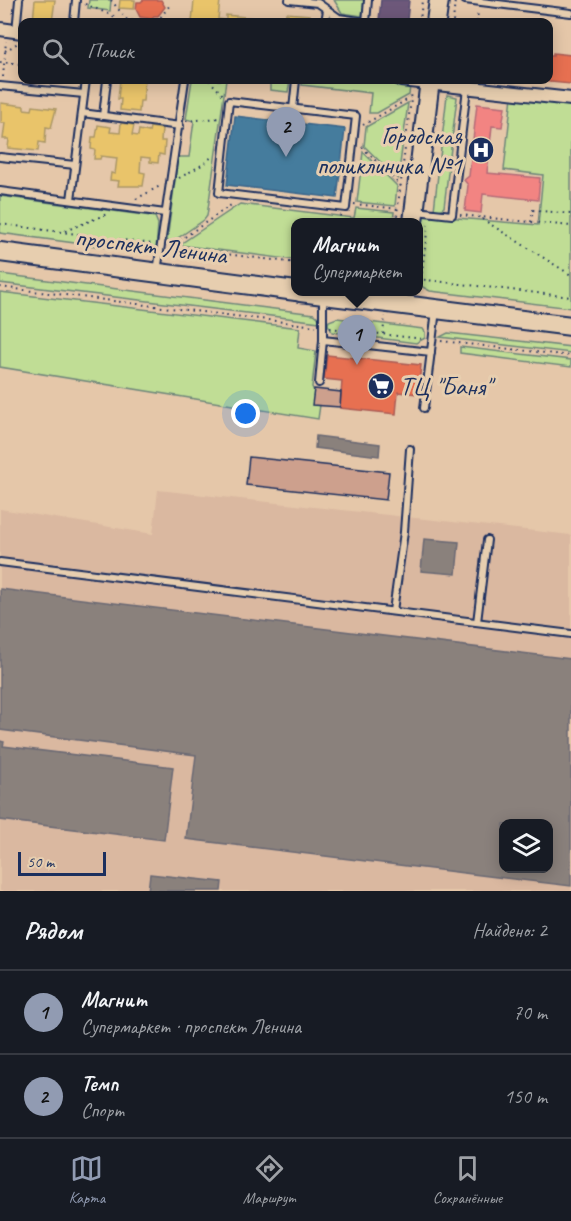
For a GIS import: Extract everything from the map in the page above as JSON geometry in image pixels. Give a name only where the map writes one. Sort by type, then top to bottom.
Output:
[{"type":"main road","points":[[437,18],[439,0]]},
{"type":"main road","points":[[408,214],[418,84]]},
{"type":"main road","name":"проспект Ленина","points":[[0,252],[291,290]]},
{"type":"main road","name":"проспект Ленина","points":[[350,296],[404,298],[436,309],[571,326]]},
{"type":"street","points":[[442,84],[571,99]]},
{"type":"lane","points":[[14,34],[19,0]]},
{"type":"lane","points":[[288,0],[318,3],[339,18]]},
{"type":"lane","points":[[366,18],[368,0]]},
{"type":"lane","points":[[465,0],[571,13]]},
{"type":"lane","points":[[75,18],[79,1]]},
{"type":"lane","points":[[326,18],[327,10]]},
{"type":"lane","points":[[70,200],[85,84]]},
{"type":"lane","points":[[103,116],[107,84]]},
{"type":"lane","points":[[157,273],[185,84]]},
{"type":"lane","points":[[293,109],[296,84]]},
{"type":"lane","points":[[1,86],[84,94]]},
{"type":"lane","points":[[408,214],[452,215],[467,87]]},
{"type":"lane","points":[[229,102],[293,109],[356,116],[346,208],[219,193],[229,102]]},
{"type":"lane","points":[[82,113],[180,124]]},
{"type":"lane","points":[[0,157],[75,165]]},
{"type":"lane","points":[[0,191],[165,213]]},
{"type":"lane","points":[[319,383],[324,327],[323,296]]},
{"type":"lane","points":[[424,408],[436,309]]},
{"type":"lane","points":[[323,340],[431,352]]},
{"type":"lane","points":[[393,611],[404,532],[410,449]]},
{"type":"lane","points":[[477,622],[487,540]]},
{"type":"lane","points":[[0,562],[571,634]]},
{"type":"path","points":[[111,0],[125,18]]},
{"type":"path","points":[[114,6],[117,0]]},
{"type":"path","points":[[420,18],[422,0]]},
{"type":"path","points":[[453,18],[455,0]]},
{"type":"path","points":[[79,1],[118,18]]},
{"type":"path","points":[[477,18],[479,1]]},
{"type":"path","points":[[160,18],[170,5]]},
{"type":"path","points":[[5,51],[14,34]]},
{"type":"path","points":[[1,86],[2,62],[14,34]]},
{"type":"path","points":[[2,62],[18,64]]},
{"type":"path","points":[[213,84],[229,102]]},
{"type":"path","points":[[346,203],[408,214],[401,186],[411,97],[417,84]]},
{"type":"path","points":[[355,129],[411,97]]},
{"type":"path","points":[[180,124],[228,116]]},
{"type":"path","points":[[354,139],[401,186]]},
{"type":"path","points":[[171,181],[202,165],[224,147]]},
{"type":"path","points":[[170,247],[244,196]]},
{"type":"path","points":[[531,222],[532,210],[571,214]]},
{"type":"path","points":[[452,215],[571,226]]},
{"type":"path","points":[[479,217],[571,275]]},
{"type":"path","points":[[0,224],[291,262]]},
{"type":"path","points":[[423,280],[571,297]]},
{"type":"path","points":[[0,287],[571,356]]},
{"type":"shaded area","points":[[158,490],[571,535],[571,891],[0,891],[0,509],[153,534]]},
{"type":"green space","points":[[89,0],[111,0],[110,11],[88,8]]},
{"type":"green space","points":[[334,0],[364,0],[362,16],[342,13]]},
{"type":"green space","points":[[191,84],[225,84],[207,216],[172,242],[167,241],[178,157],[189,157],[194,121],[186,119]]},
{"type":"green space","points":[[270,84],[289,84],[288,92],[270,90]]},
{"type":"green space","points":[[302,85],[410,85],[409,95],[377,113],[369,113],[371,93]]},
{"type":"green space","points":[[447,95],[457,97],[444,207],[434,210]]},
{"type":"green space","points":[[512,96],[571,103],[571,308],[430,291],[423,287],[423,218],[420,218],[423,215],[538,225],[543,175],[504,170]]},
{"type":"green space","points":[[408,103],[398,179],[364,146],[366,127]]},
{"type":"green space","points":[[363,152],[397,186],[395,206],[357,202]]},
{"type":"green space","points":[[0,196],[155,217],[158,224],[156,250],[150,253],[0,233]]},
{"type":"green space","points":[[240,204],[354,218],[291,218],[291,259],[179,245]]},
{"type":"green space","points":[[356,208],[394,212],[393,218],[354,218]]},
{"type":"green space","points":[[0,274],[314,314],[320,322],[0,283]]},
{"type":"green space","points":[[0,292],[300,328],[298,348],[316,351],[312,387],[320,405],[318,419],[0,367]]},
{"type":"green space","points":[[337,318],[423,329],[425,338],[416,343],[332,332],[329,321]]},
{"type":"green space","points":[[448,333],[571,347],[571,353],[440,337]]},
{"type":"green space","points":[[460,347],[571,360],[571,367],[460,353]]},
{"type":"building: Жильё","points":[[35,0],[55,0],[53,18],[33,18]]},
{"type":"building: Жильё","points":[[120,0],[135,0],[134,9],[119,8]]},
{"type":"building: Жильё","points":[[194,0],[220,0],[218,18],[192,18]]},
{"type":"building: Жильё","points":[[286,13],[310,15],[310,18],[285,18]]},
{"type":"building: Жильё","points":[[226,15],[256,18],[226,18]]},
{"type":"building: Жильё","points":[[120,84],[145,84],[139,112],[120,110],[121,99],[118,99]]},
{"type":"building: Жильё","points":[[1,103],[24,106],[24,109],[32,110],[33,106],[56,109],[51,128],[46,127],[45,143],[39,142],[38,151],[8,148],[9,139],[3,139],[5,123],[1,123]]},
{"type":"building: Жильё","points":[[121,123],[134,125],[132,135],[138,136],[139,130],[149,132],[150,127],[162,129],[161,141],[165,141],[164,155],[159,154],[158,163],[150,162],[150,158],[141,157],[140,172],[145,173],[143,186],[118,186],[119,181],[110,180],[111,173],[115,174],[117,158],[101,156],[100,159],[94,159],[95,150],[91,149],[92,137],[96,137],[98,125],[111,127],[110,132],[120,133]]},
{"type":"building: Торговля","points":[[161,0],[165,7],[158,16],[140,17],[136,9],[137,2]]},
{"type":"building: Торговля","points":[[553,53],[571,55],[571,84],[553,82]]},
{"type":"building: Торговля","name":"ТЦ \"Баня\"","points":[[327,355],[421,365],[418,394],[398,392],[396,414],[340,408],[342,381],[324,379]]},
{"type":"building: Офисы","points":[[381,0],[409,0],[407,18],[379,18]]},
{"type":"building: Медицина","name":"Городская поликлиника №1","points":[[477,104],[505,107],[502,127],[492,126],[487,173],[540,178],[538,200],[483,194],[481,213],[465,211],[468,185],[464,180],[469,176]]},
{"type":"building: Учреждения","points":[[235,116],[345,129],[337,198],[227,185]]},
{"type":"building: Промзона","points":[[316,436],[380,444],[379,456],[315,448]]},
{"type":"building: Промзона","points":[[424,539],[459,542],[456,574],[421,571]]},
{"type":"building: Промзона","points":[[0,589],[571,659],[571,886],[186,839],[196,755],[0,730]]},
{"type":"building: Промзона","points":[[0,741],[4,742],[3,746],[173,767],[164,840],[0,820]]},
{"type":"building: Промзона","points":[[150,874],[222,882],[221,891],[148,891]]},
{"type":"building: Прочее","points":[[314,389],[341,392],[340,407],[312,405]]},
{"type":"building: Прочее","points":[[249,457],[389,472],[386,500],[246,485]]},
{"type":"place","name":"Городская поликлиника №1","points":[[481,150]]},
{"type":"place","name":"Темп","points":[[286,157]]},
{"type":"place","name":"Магнит","points":[[357,365]]},
{"type":"place","name":"ТЦ \"Баня\"","points":[[381,386]]}]
